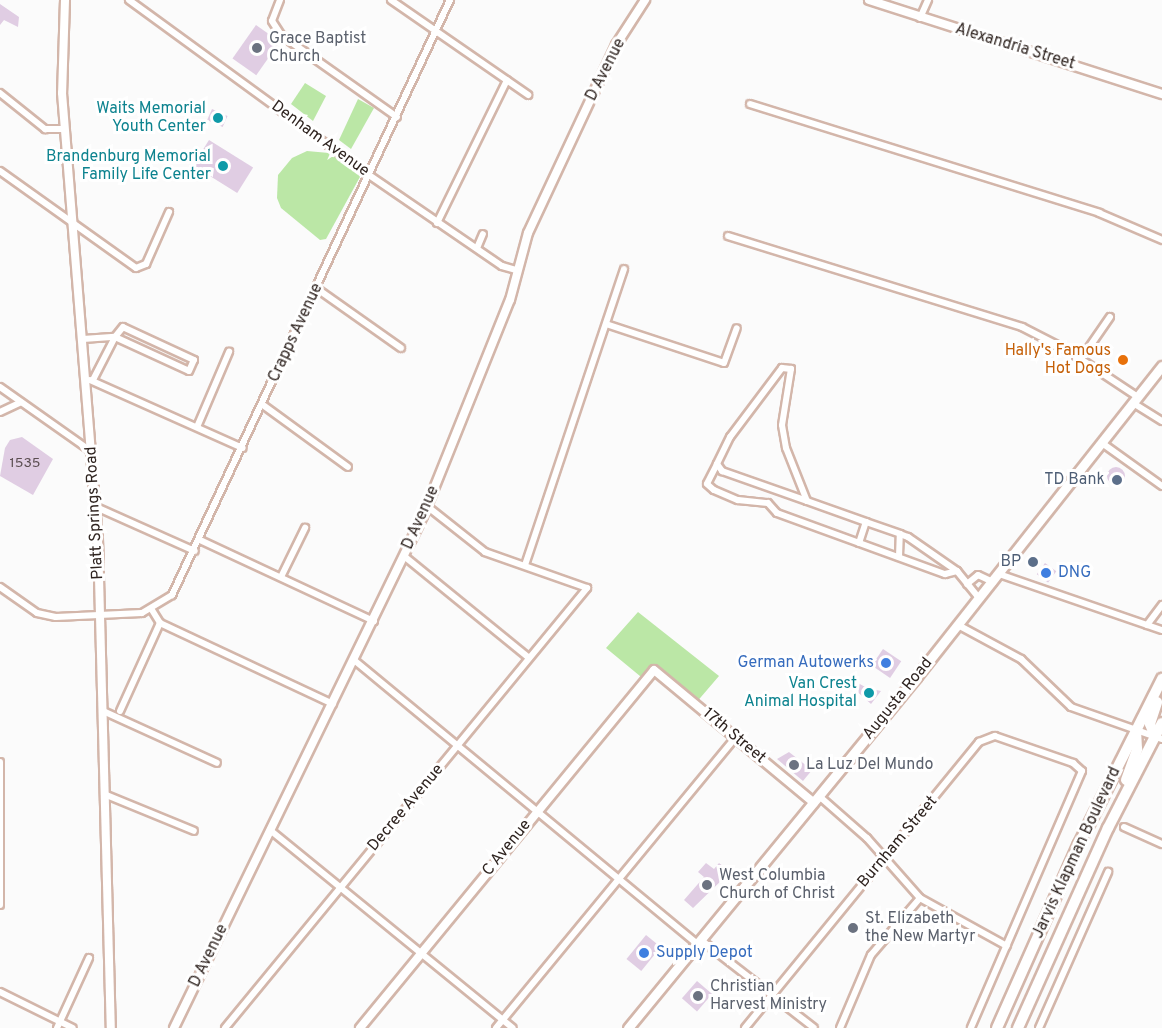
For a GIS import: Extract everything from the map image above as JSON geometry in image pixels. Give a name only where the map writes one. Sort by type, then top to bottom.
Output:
[{"type":"highway","name":"Jarvis Klapman Boulevard","points":[[996,1028],[1162,679]]},
{"type":"highway","points":[[1158,738],[1150,724],[1162,687]]},
{"type":"highway","name":"Jarvis Klapman Boulevard","points":[[1018,1028],[1114,815],[1158,738],[1162,723]]},
{"type":"highway","points":[[1114,815],[1136,754],[1136,731]]},
{"type":"main road","name":"Augusta Road","points":[[628,1028],[980,598],[1162,366]]},
{"type":"street","name":"Platt Springs Road","points":[[65,0],[61,60],[64,129],[83,339],[90,380],[96,507],[111,1028]]},
{"type":"street","name":"Denham Avenue","points":[[129,0],[369,175],[438,223],[516,270]]},
{"type":"street","points":[[280,0],[273,14],[274,27],[397,117]]},
{"type":"street","points":[[391,0],[528,95]]},
{"type":"street","name":"Crapps Avenue","points":[[152,609],[172,596],[195,551],[450,0]]},
{"type":"street","name":"D Avenue","points":[[174,1028],[374,621],[427,506],[510,300],[516,270],[531,226],[616,45],[645,0]]},
{"type":"street","name":"Alexandria Street","points":[[869,0],[1162,94]]},
{"type":"street","points":[[920,18],[928,0]]},
{"type":"street","points":[[438,223],[507,80]]},
{"type":"street","points":[[0,93],[45,129],[64,129]]},
{"type":"street","points":[[750,104],[1100,213],[1162,240]]},
{"type":"street","points":[[0,171],[72,225],[136,268],[142,268],[169,212]]},
{"type":"street","points":[[477,248],[483,234]]},
{"type":"street","points":[[729,236],[1022,327],[1081,359],[1162,421]]},
{"type":"street","points":[[427,506],[479,548],[525,565],[624,269]]},
{"type":"street","points":[[316,288],[401,348]]},
{"type":"street","points":[[1081,359],[1110,318]]},
{"type":"street","points":[[606,324],[724,363],[736,327]]},
{"type":"street","points":[[83,339],[115,337],[189,371],[194,360],[123,327],[115,337],[90,380],[243,448]]},
{"type":"street","points":[[197,427],[229,352]]},
{"type":"street","points":[[807,501],[782,425],[791,369],[782,368],[730,437],[707,484],[714,490],[738,500],[768,502],[777,513],[945,574],[957,572]]},
{"type":"street","points":[[0,387],[93,453]]},
{"type":"street","points":[[0,412],[21,402]]},
{"type":"street","points":[[263,405],[348,467]]},
{"type":"street","points":[[1102,443],[1162,486]]},
{"type":"street","points":[[717,464],[722,471],[900,534],[927,547],[957,572],[980,598]]},
{"type":"street","points":[[768,502],[773,489]]},
{"type":"street","points":[[96,507],[195,551]]},
{"type":"street","points":[[859,543],[866,522]]},
{"type":"street","points":[[281,577],[305,528]]},
{"type":"street","points":[[899,557],[900,534]]},
{"type":"street","points":[[200,540],[374,621]]},
{"type":"street","points":[[404,556],[529,658]]},
{"type":"street","name":"Decree Avenue","points":[[225,1028],[587,588],[525,565]]},
{"type":"street","points":[[967,584],[978,575],[996,578],[1162,630]]},
{"type":"street","points":[[0,587],[47,616],[152,609],[160,623],[333,704]]},
{"type":"street","points":[[1147,625],[1162,605]]},
{"type":"street","points":[[120,711],[160,623]]},
{"type":"street","points":[[958,625],[1021,659],[1071,707],[1158,738]]},
{"type":"street","points":[[354,660],[619,880],[814,1028]]},
{"type":"street","name":"17th Street","points":[[654,670],[735,738],[816,799]]},
{"type":"street","name":"C Avenue","points":[[360,1028],[654,670]]},
{"type":"street","points":[[103,711],[217,763]]},
{"type":"street","name":"Burnham Street","points":[[745,1028],[984,739],[1000,737],[1073,763],[1082,771],[1007,946]]},
{"type":"street","points":[[496,1028],[735,738]]},
{"type":"street","points":[[0,762],[0,905]]},
{"type":"street","points":[[105,794],[194,831]]},
{"type":"street","points":[[816,799],[884,859],[920,898],[1007,946],[971,1028]]},
{"type":"street","points":[[1124,827],[1162,844]]},
{"type":"street","points":[[270,830],[513,1028]]},
{"type":"street","points":[[1039,1028],[1108,872]]},
{"type":"street","points":[[840,1028],[871,955],[920,898]]},
{"type":"street","points":[[59,1025],[89,958]]},
{"type":"street","points":[[0,992],[59,1025],[73,1028]]},
{"type":"green space","points":[[305,83],[326,96],[313,121],[291,104]]},
{"type":"green space","points":[[358,99],[374,108],[351,149],[339,140]]},
{"type":"green space","points":[[307,151],[329,153],[361,175],[326,239],[320,240],[281,208],[277,198],[278,175],[292,158]]},
{"type":"green space","points":[[638,612],[719,676],[695,704],[655,670],[646,681],[606,648]]},
{"type":"building","points":[[0,4],[19,17],[18,27],[4,20],[0,25]]},
{"type":"building","name":"Grace Baptist Church","points":[[256,25],[280,42],[256,75],[232,59]]},
{"type":"building","name":"Waits Memorial Youth Center","points":[[212,109],[228,116],[223,127],[207,120]]},
{"type":"building","name":"Brandenburg Memorial Family Life Center","points":[[209,140],[253,168],[237,193],[193,165]]},
{"type":"building","points":[[22,437],[53,459],[33,495],[0,476],[5,448],[10,440]]},
{"type":"building","name":"TD Bank","points":[[1112,467],[1120,467],[1125,472],[1123,483],[1112,485],[1107,480],[1107,472]]},
{"type":"building","name":"DNG","points":[[1045,563],[1056,571],[1048,583],[1037,574]]},
{"type":"building","name":"German Autowerks","points":[[883,649],[901,661],[890,678],[872,666]]},
{"type":"building","name":"Van Crest Animal Hospital","points":[[858,683],[881,691],[871,704],[853,688]]},
{"type":"building","name":"La Luz Del Mundo","points":[[789,752],[812,770],[803,781],[777,759]]},
{"type":"building","name":"West Columbia Church of Christ","points":[[706,863],[714,869],[719,863],[724,867],[719,873],[724,878],[693,908],[684,900],[704,877],[698,872]]},
{"type":"building","name":"Supply Depot","points":[[646,935],[661,947],[641,971],[626,959]]},
{"type":"building","name":"Christian Harvest Ministry","points":[[697,981],[712,994],[697,1011],[682,998]]},
{"type":"place","name":"Grace Baptist Church","points":[[257,48]]},
{"type":"place","name":"Waits Memorial Youth Center","points":[[218,118]]},
{"type":"place","name":"Brandenburg Memorial Family Life Center","points":[[223,166]]},
{"type":"place","name":"Hally's Famous Hot Dogs","points":[[1123,360]]},
{"type":"place","name":"TD Bank","points":[[1117,480]]},
{"type":"place","name":"BP","points":[[1033,562]]},
{"type":"place","name":"DNG","points":[[1046,573]]},
{"type":"place","name":"German Autowerks","points":[[886,663]]},
{"type":"place","name":"Van Crest Animal Hospital","points":[[869,693]]},
{"type":"place","name":"La Luz Del Mundo","points":[[794,765]]},
{"type":"place","name":"West Columbia Church of Christ","points":[[707,885]]},
{"type":"place","name":"St. Elizabeth the New Martyr","points":[[853,928]]},
{"type":"place","name":"Supply Depot","points":[[644,953]]},
{"type":"place","name":"Christian Harvest Ministry","points":[[698,996]]}]
